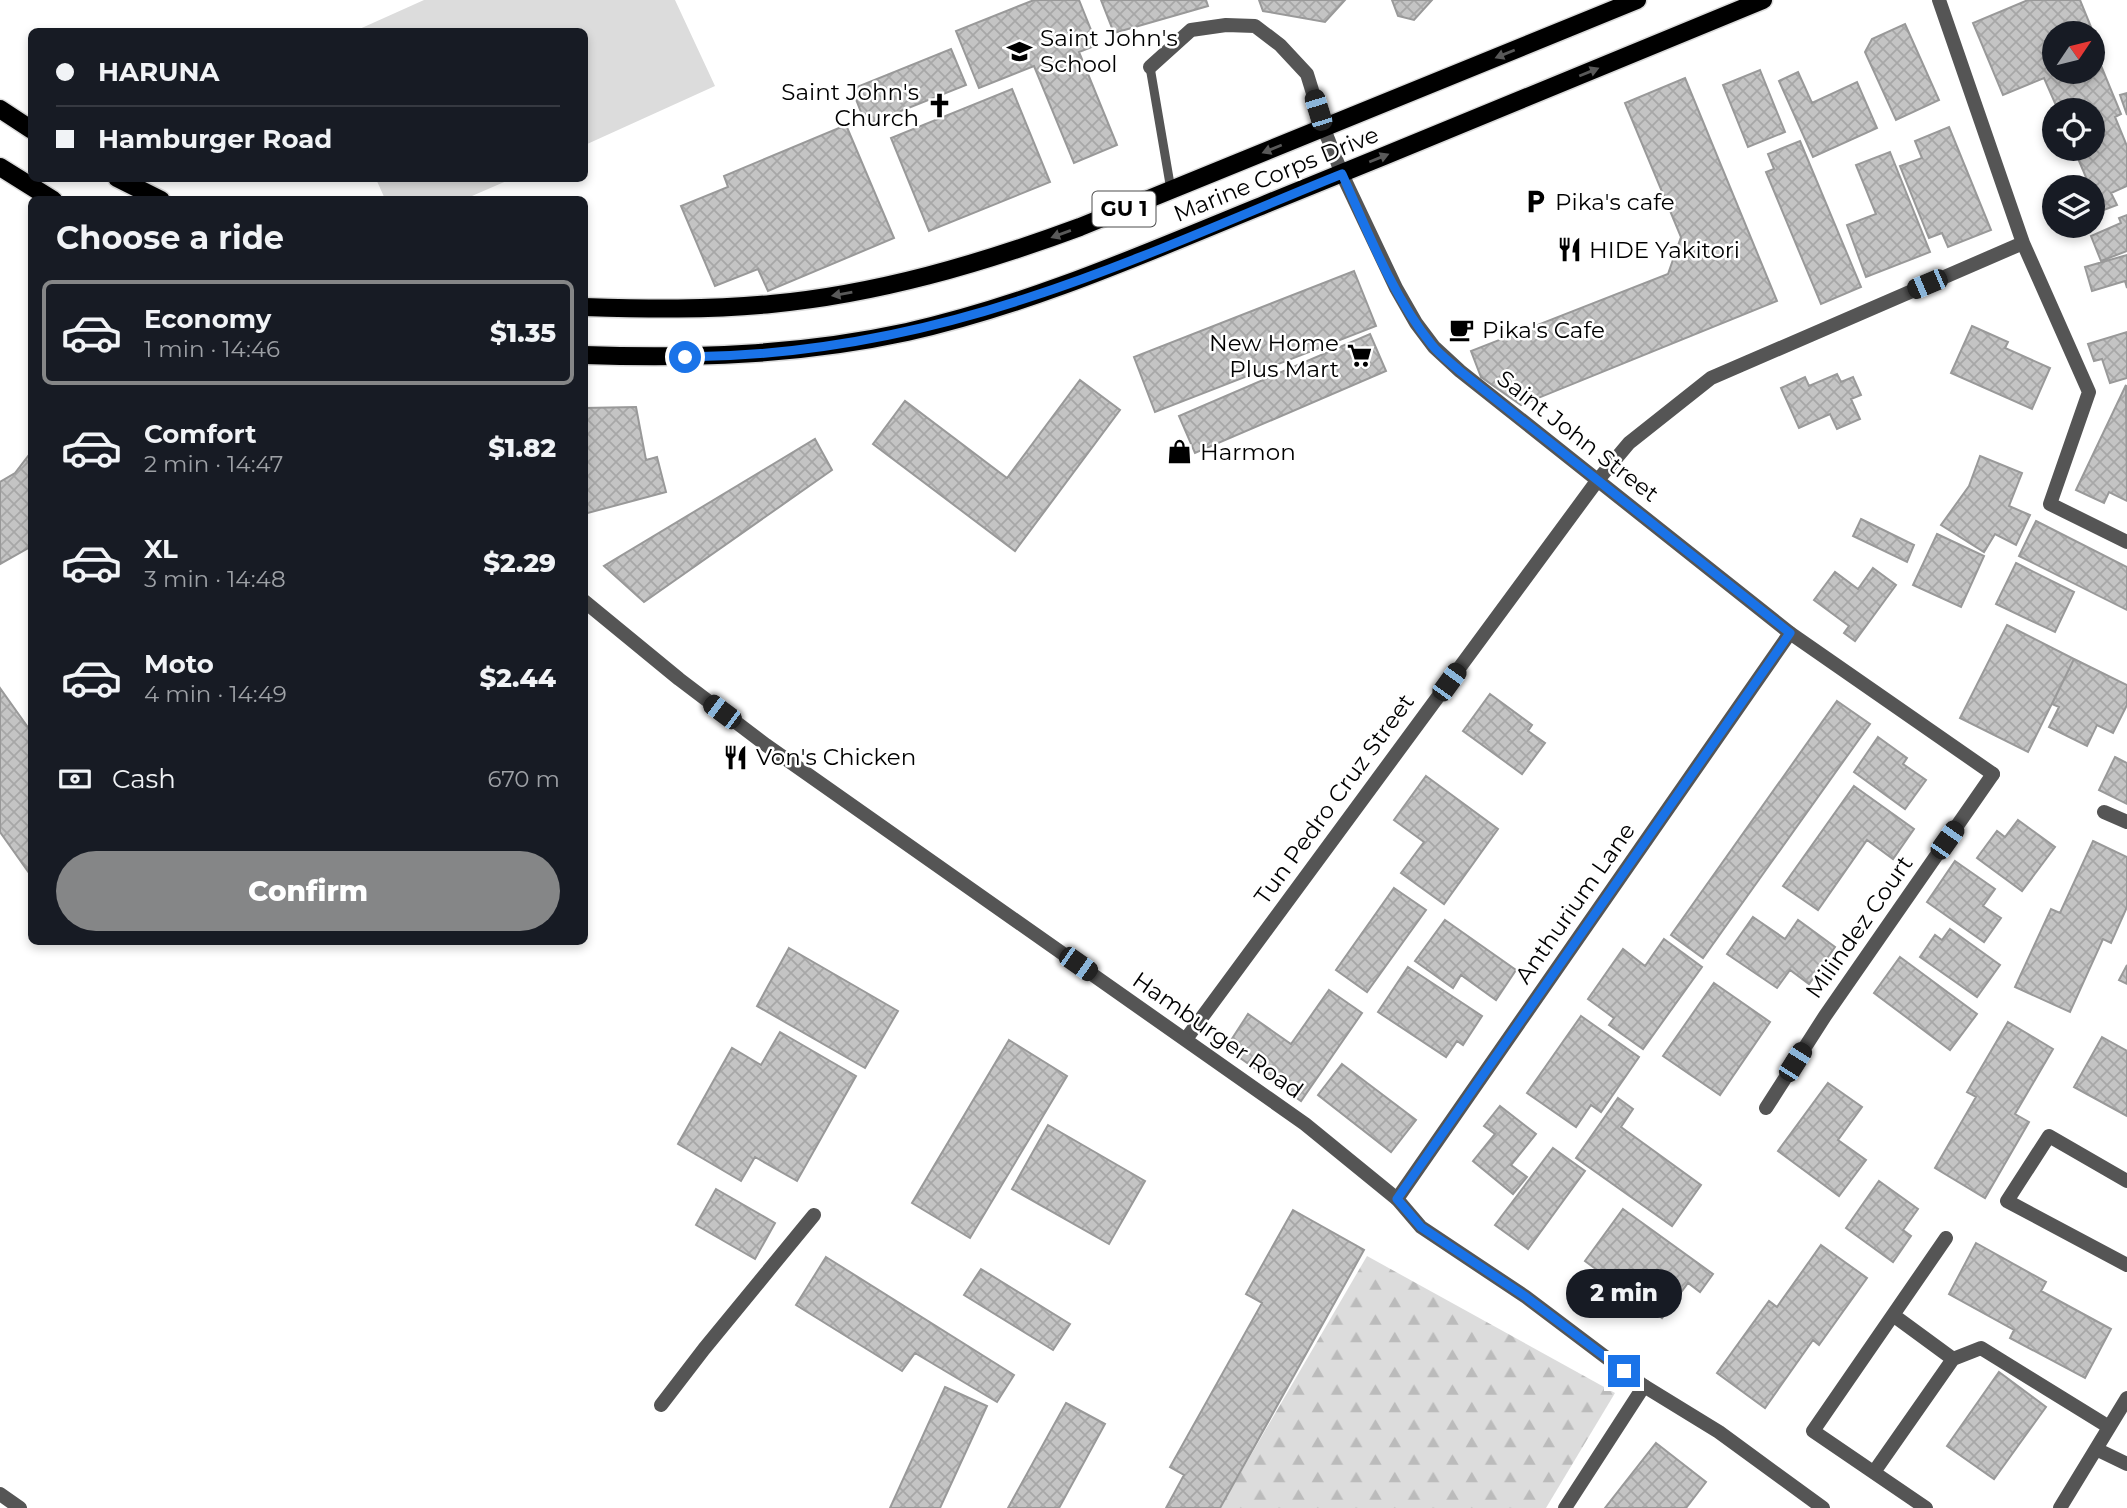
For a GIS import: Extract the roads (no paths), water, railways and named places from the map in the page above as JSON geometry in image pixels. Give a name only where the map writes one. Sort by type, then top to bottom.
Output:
[{"type":"main road","name":"GU 1","points":[[588,307],[704,309],[769,304],[897,284],[1015,251],[1324,129],[1637,0]]},
{"type":"main road","name":"Marine Corps Drive","points":[[588,355],[706,357],[773,353],[907,332],[1042,293],[1342,174],[1763,0]]},
{"type":"main road","points":[[0,109],[28,127]]},
{"type":"main road","points":[[0,167],[47,196]]},
{"type":"main road","points":[[125,182],[153,196]]},
{"type":"street","points":[[1939,0],[2023,243],[2089,393],[2050,504],[2127,542]]},
{"type":"street","name":"Saint John Street","points":[[1150,67],[1191,30],[1226,24],[1255,26],[1280,45],[1307,74],[1324,129],[1342,174],[1396,288],[1416,323],[1434,347],[1460,371],[1790,633],[1993,774]]},
{"type":"street","name":"Tun Pedro Cruz Street","points":[[1186,1039],[1597,481],[1629,443],[1711,378],[2023,243]]},
{"type":"street","name":"Hamburger Road","points":[[588,604],[766,746],[1305,1124],[1397,1199],[1421,1227],[1526,1297],[1644,1386],[1719,1432],[1823,1508]]},
{"type":"street","name":"Anthurium Lane","points":[[1397,1199],[1790,633]]},
{"type":"street","name":"Milindez Court","points":[[1766,1108],[1825,1016],[1993,774]]},
{"type":"street","points":[[2104,812],[2127,822]]},
{"type":"street","points":[[2127,1181],[2049,1136],[2007,1201],[2127,1265]]},
{"type":"street","points":[[661,1405],[814,1215]]},
{"type":"street","points":[[1926,1508],[1813,1431],[1946,1238]]},
{"type":"street","points":[[1893,1315],[1953,1359]]},
{"type":"street","points":[[1874,1472],[1953,1359],[1981,1348],[2109,1427]]},
{"type":"street","points":[[1565,1508],[1644,1386]]},
{"type":"street","points":[[2060,1508],[2127,1398]]},
{"type":"street","points":[[2096,1448],[2127,1464]]},
{"type":"street","points":[[0,1494],[20,1508]]},
{"type":"lane","points":[[1150,67],[1171,190]]},
{"type":"place","name":"Saint John's School","points":[[1020,51]]},
{"type":"place","name":"Saint John's Church","points":[[939,105]]},
{"type":"place","name":"Pika's cafe","points":[[1535,202]]},
{"type":"place","name":"HIDE Yakitori","points":[[1569,250]]},
{"type":"place","name":"Pika's Cafe","points":[[1462,330]]},
{"type":"place","name":"New Home Plus Mart","points":[[1359,356]]},
{"type":"place","name":"Harmon","points":[[1180,452]]},
{"type":"place","name":"Von's Chicken","points":[[736,757]]}]
